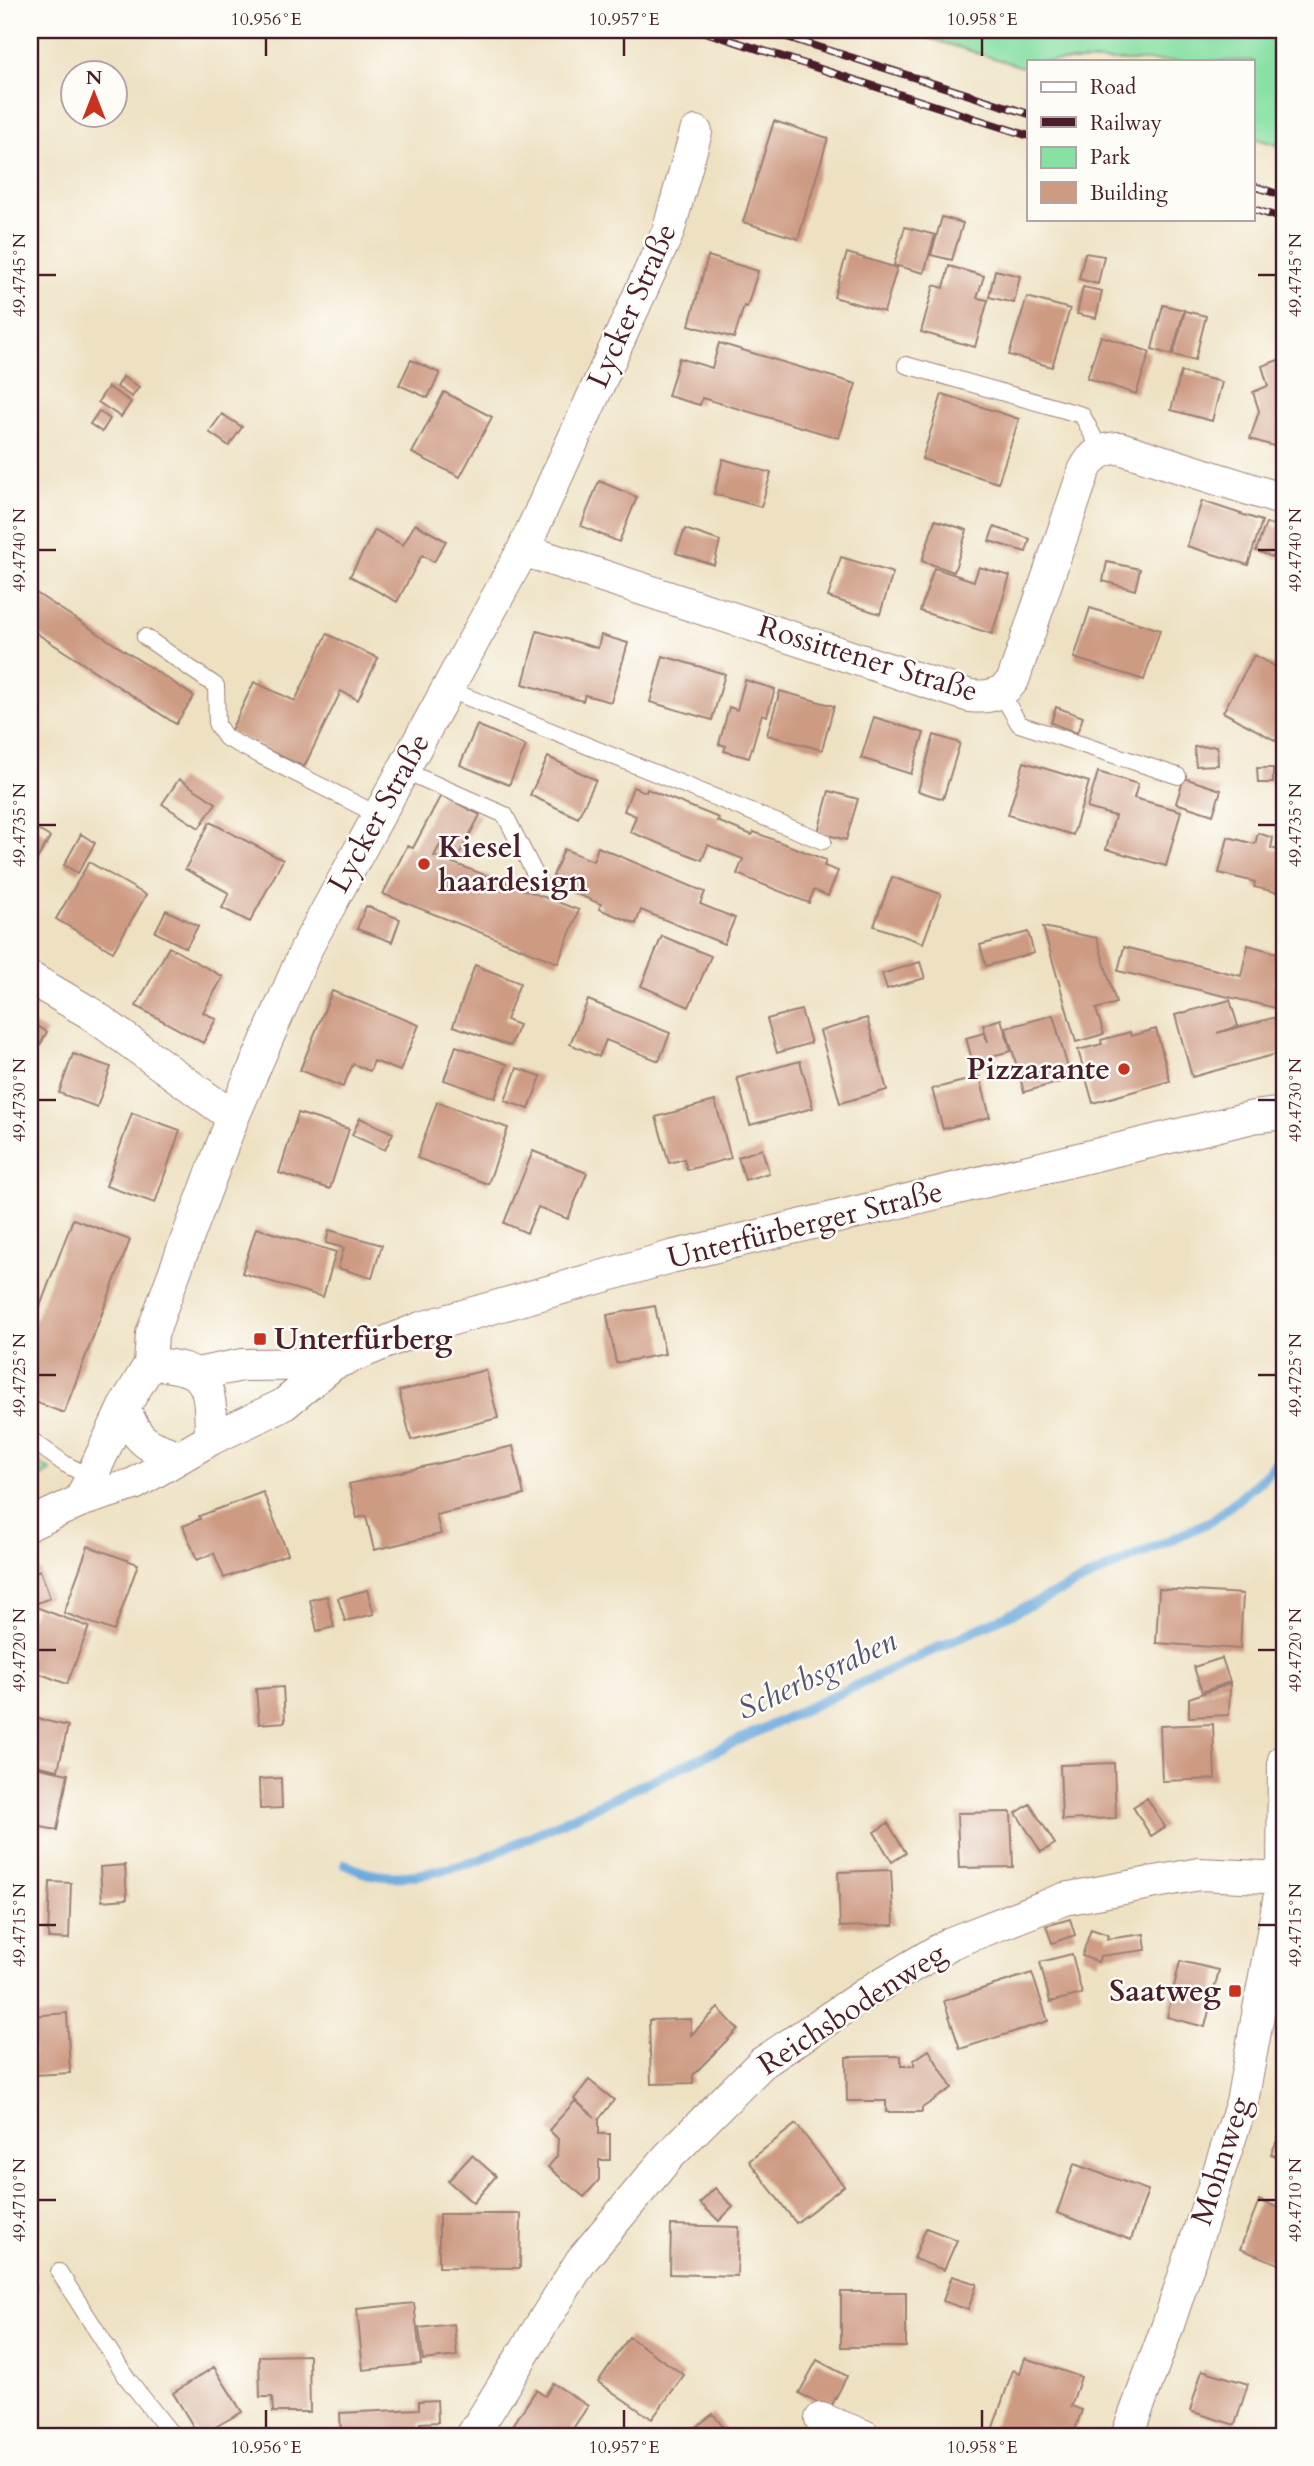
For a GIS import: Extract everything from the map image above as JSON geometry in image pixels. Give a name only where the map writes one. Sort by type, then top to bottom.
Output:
[{"type":"street","name":"Lycker Straße","points":[[86,1489],[124,1407],[150,1364],[152,1334],[233,1117],[307,947],[523,550],[668,232],[696,132]]},
{"type":"street","points":[[1101,451],[1120,448],[1284,500]]},
{"type":"street","name":"Rossittener Straße","points":[[523,550],[970,696],[990,696],[1007,688],[1017,672],[1084,471],[1093,456],[1101,451]]},
{"type":"street","points":[[30,978],[90,1013],[233,1117]]},
{"type":"street","name":"Unterfürberger Straße","points":[[30,1524],[86,1489],[134,1484],[211,1439],[283,1405],[333,1364],[421,1328],[671,1257],[1253,1117],[1284,1113]]},
{"type":"street","name":"Unterfürberger Straße","points":[[150,1364],[173,1365],[197,1374],[242,1365],[333,1364]]},
{"type":"street","points":[[197,1374],[207,1385],[211,1398],[211,1439]]},
{"type":"street","points":[[124,1407],[132,1429],[148,1446],[180,1457]]},
{"type":"street","points":[[1284,1760],[1284,1878]]},
{"type":"street","name":"Reichsbodenweg","points":[[472,2436],[581,2262],[668,2157],[762,2063],[873,1989],[951,1942],[1064,1899],[1199,1874],[1284,1878]]},
{"type":"street","name":"Mohnweg","points":[[1127,2436],[1168,2325],[1242,2102],[1284,1878]]},
{"type":"street","points":[[821,2419],[864,2436]]},
{"type":"lane","points":[[906,365],[1082,415],[1101,451]]},
{"type":"lane","points":[[145,637],[216,687],[217,725],[226,738],[378,815]]},
{"type":"lane","points":[[447,689],[823,841]]},
{"type":"lane","points":[[1001,693],[1019,724],[1178,776]]},
{"type":"lane","points":[[403,770],[505,815],[539,882]]},
{"type":"lane","points":[[30,1439],[65,1464],[86,1489]]},
{"type":"lane","points":[[59,2273],[127,2378],[173,2436]]},
{"type":"green space","points":[[902,30],[1284,30],[1284,147],[1254,138],[1254,60],[1027,60],[1027,68]]},
{"type":"green space","points":[[30,1456],[51,1471],[30,1483]]},
{"type":"building","points":[[774,121],[828,138],[798,239],[743,222]]},
{"type":"building","points":[[942,217],[963,223],[952,260],[931,255]]},
{"type":"building","points":[[905,227],[935,235],[924,273],[894,265]]},
{"type":"building","points":[[847,253],[897,268],[884,312],[834,297]]},
{"type":"building","points":[[1085,253],[1104,256],[1098,284],[1079,279]]},
{"type":"building","points":[[708,256],[758,271],[734,338],[689,325]]},
{"type":"building","points":[[949,266],[984,276],[977,298],[988,300],[975,347],[921,332],[934,285],[944,288]]},
{"type":"building","points":[[995,270],[1020,276],[1014,303],[989,297]]},
{"type":"building","points":[[1083,287],[1102,291],[1096,318],[1077,314]]},
{"type":"building","points":[[1027,297],[1070,309],[1052,367],[1009,355]]},
{"type":"building","points":[[1163,305],[1184,310],[1172,355],[1152,349]]},
{"type":"building","points":[[1185,311],[1206,316],[1195,360],[1173,355]]},
{"type":"building","points":[[1101,336],[1150,352],[1136,394],[1087,378]]},
{"type":"building","points":[[719,343],[856,384],[839,438],[702,398],[700,405],[668,396],[679,358],[712,368]]},
{"type":"building","points":[[1281,359],[1284,370],[1284,449],[1250,439],[1259,411],[1253,392],[1268,386],[1262,366]]},
{"type":"building","points":[[411,360],[440,373],[428,398],[399,385]]},
{"type":"building","points":[[1181,372],[1222,382],[1212,421],[1171,410]]},
{"type":"building","points":[[123,377],[139,387],[132,397],[117,387]]},
{"type":"building","points":[[108,387],[131,402],[121,417],[98,402]]},
{"type":"building","points":[[444,392],[492,417],[460,477],[412,453]]},
{"type":"building","points":[[942,394],[1019,419],[998,483],[922,459]]},
{"type":"building","points":[[99,411],[110,419],[102,432],[90,424]]},
{"type":"building","points":[[222,414],[242,427],[229,446],[209,432]]},
{"type":"building","points":[[723,459],[771,473],[761,507],[714,494]]},
{"type":"building","points":[[599,481],[637,497],[619,542],[581,526]]},
{"type":"building","points":[[1202,501],[1262,521],[1248,565],[1187,546]]},
{"type":"building","points":[[935,520],[967,530],[954,572],[922,561]]},
{"type":"building","points":[[1266,523],[1284,529],[1284,545],[1278,559],[1256,551]]},
{"type":"building","points":[[415,524],[446,541],[434,562],[422,555],[397,602],[350,576],[375,530],[403,545]]},
{"type":"building","points":[[994,527],[1030,539],[1026,552],[989,541]]},
{"type":"building","points":[[685,529],[720,541],[714,565],[676,553]]},
{"type":"building","points":[[841,557],[893,573],[880,614],[828,597]]},
{"type":"building","points":[[1107,562],[1140,569],[1135,590],[1103,581]]},
{"type":"building","points":[[979,567],[1010,576],[992,634],[920,611],[934,568],[974,581]]},
{"type":"building","points":[[30,589],[194,696],[176,724],[30,629]]},
{"type":"building","points":[[1090,608],[1160,630],[1144,680],[1074,658]]},
{"type":"building","points":[[537,631],[598,648],[601,635],[628,643],[611,702],[585,695],[583,701],[523,684]]},
{"type":"building","points":[[327,634],[378,658],[358,700],[341,691],[304,767],[230,732],[254,682],[295,701]]},
{"type":"building","points":[[1254,655],[1284,671],[1284,745],[1223,712]]},
{"type":"building","points":[[663,656],[725,674],[712,720],[650,702]]},
{"type":"building","points":[[745,680],[775,689],[767,716],[762,714],[749,758],[724,751],[726,746],[719,744],[729,707],[737,710]]},
{"type":"building","points":[[780,691],[834,706],[822,750],[767,735]]},
{"type":"building","points":[[1056,707],[1083,717],[1077,733],[1051,723]]},
{"type":"building","points":[[874,717],[924,733],[911,774],[861,758]]},
{"type":"building","points":[[477,725],[526,746],[509,785],[460,765]]},
{"type":"building","points":[[934,735],[960,743],[943,799],[918,791]]},
{"type":"building","points":[[1217,746],[1218,765],[1196,766],[1194,747]]},
{"type":"building","points":[[548,757],[596,780],[578,818],[530,795]]},
{"type":"building","points":[[1024,762],[1089,782],[1073,835],[1008,815]]},
{"type":"building","points":[[1257,768],[1273,768],[1273,783],[1258,783]]},
{"type":"building","points":[[1098,772],[1138,784],[1134,798],[1181,811],[1166,866],[1106,849],[1115,816],[1087,808]]},
{"type":"building","points":[[1184,778],[1221,790],[1213,815],[1176,803]]},
{"type":"building","points":[[179,779],[216,803],[199,828],[162,804]]},
{"type":"building","points":[[633,787],[646,792],[647,789],[719,818],[717,821],[752,835],[754,832],[826,860],[824,866],[838,871],[828,896],[814,890],[809,903],[737,874],[743,859],[708,845],[702,860],[630,832],[636,816],[624,811]]},
{"type":"building","points":[[829,791],[858,799],[846,840],[818,832]]},
{"type":"building","points":[[441,795],[480,815],[459,855],[440,845],[434,856],[579,910],[558,963],[383,894],[407,846],[413,848]]},
{"type":"building","points":[[210,822],[283,860],[250,922],[222,908],[229,893],[185,869]]},
{"type":"building","points":[[30,825],[50,837],[30,871]]},
{"type":"building","points":[[1258,833],[1273,838],[1271,848],[1284,852],[1284,894],[1254,887],[1255,882],[1219,873],[1228,837],[1255,844]]},
{"type":"building","points":[[81,834],[95,843],[78,873],[64,865]]},
{"type":"building","points":[[598,847],[705,892],[700,904],[735,918],[724,944],[641,910],[636,924],[599,909],[601,904],[569,891],[572,884],[553,876],[564,849],[593,861]]},
{"type":"building","points":[[89,862],[146,895],[113,952],[56,919]]},
{"type":"building","points":[[892,877],[941,894],[923,943],[874,926]]},
{"type":"building","points":[[366,906],[400,919],[392,942],[357,929]]},
{"type":"building","points":[[166,910],[198,926],[186,948],[155,932]]},
{"type":"building","points":[[1043,927],[1097,938],[1116,1003],[1096,1009],[1104,1034],[1076,1042]]},
{"type":"building","points":[[1028,932],[1034,953],[986,966],[980,945]]},
{"type":"building","points":[[662,936],[711,956],[689,1007],[641,986]]},
{"type":"building","points":[[1248,945],[1281,954],[1274,984],[1284,986],[1284,1010],[1118,971],[1124,947],[1241,976]]},
{"type":"building","points":[[169,947],[223,977],[203,1012],[216,1019],[203,1043],[136,1006]]},
{"type":"building","points":[[920,962],[925,978],[887,989],[882,974]]},
{"type":"building","points":[[475,965],[520,983],[506,1020],[519,1025],[510,1046],[453,1026]]},
{"type":"building","points":[[332,991],[419,1025],[400,1071],[374,1061],[370,1071],[353,1064],[343,1087],[300,1070]]},
{"type":"building","points":[[588,1000],[670,1033],[659,1061],[606,1040],[599,1057],[570,1044]]},
{"type":"building","points":[[1230,1000],[1238,1026],[1217,1033],[1284,1015],[1284,1052],[1192,1077],[1175,1015]]},
{"type":"building","points":[[801,1010],[811,1043],[777,1053],[767,1019]]},
{"type":"building","points":[[1053,1015],[1071,1079],[1024,1092],[1006,1028]]},
{"type":"building","points":[[867,1018],[887,1090],[840,1103],[820,1031]]},
{"type":"building","points":[[1001,1019],[1011,1051],[992,1056],[994,1064],[975,1070],[966,1038],[984,1033],[988,1042],[983,1025]]},
{"type":"building","points":[[30,1022],[47,1032],[30,1064]]},
{"type":"building","points":[[1156,1029],[1170,1081],[1093,1103],[1078,1050],[1102,1044],[1101,1040],[1130,1032],[1131,1036]]},
{"type":"building","points":[[456,1046],[507,1064],[495,1098],[444,1080]]},
{"type":"building","points":[[73,1054],[111,1067],[97,1107],[59,1093]]},
{"type":"building","points":[[800,1061],[813,1108],[750,1125],[737,1078]]},
{"type":"building","points":[[517,1068],[541,1076],[529,1109],[505,1101]]},
{"type":"building","points":[[980,1077],[990,1117],[943,1129],[932,1089]]},
{"type":"building","points":[[715,1101],[731,1158],[687,1170],[684,1159],[669,1163],[656,1117]]},
{"type":"building","points":[[437,1102],[508,1128],[488,1184],[417,1158]]},
{"type":"building","points":[[132,1113],[180,1130],[155,1203],[106,1186]]},
{"type":"building","points":[[298,1113],[349,1129],[330,1189],[279,1173]]},
{"type":"building","points":[[360,1118],[393,1133],[385,1150],[352,1135]]},
{"type":"building","points":[[762,1149],[769,1173],[745,1180],[738,1157]]},
{"type":"building","points":[[533,1151],[587,1173],[568,1219],[538,1207],[527,1233],[504,1223]]},
{"type":"building","points":[[73,1219],[130,1240],[64,1413],[30,1400],[30,1333]]},
{"type":"building","points":[[256,1228],[336,1252],[323,1297],[242,1273]]},
{"type":"building","points":[[329,1230],[382,1245],[372,1278],[338,1268],[344,1248],[326,1243]]},
{"type":"building","points":[[655,1306],[665,1354],[616,1363],[607,1315]]},
{"type":"building","points":[[486,1370],[498,1418],[411,1440],[399,1391]]},
{"type":"building","points":[[513,1446],[524,1495],[436,1515],[441,1534],[374,1550],[366,1516],[357,1518],[349,1484]]},
{"type":"building","points":[[263,1492],[288,1554],[224,1578],[214,1553],[197,1560],[183,1526],[200,1519],[199,1516]]},
{"type":"building","points":[[88,1546],[138,1564],[114,1631],[64,1613]]},
{"type":"building","points":[[40,1570],[50,1598],[30,1606],[30,1574]]},
{"type":"building","points":[[1159,1589],[1243,1594],[1240,1649],[1156,1643]]},
{"type":"building","points":[[367,1590],[374,1614],[345,1621],[338,1598]]},
{"type":"building","points":[[327,1596],[334,1627],[317,1631],[310,1600]]},
{"type":"building","points":[[36,1607],[89,1627],[67,1684],[30,1670],[30,1621]]},
{"type":"building","points":[[1222,1658],[1230,1682],[1202,1692],[1194,1667]]},
{"type":"building","points":[[1230,1684],[1229,1715],[1189,1717],[1189,1698]]},
{"type":"building","points":[[283,1687],[285,1722],[259,1724],[256,1689]]},
{"type":"building","points":[[30,1717],[68,1726],[58,1770],[30,1764]]},
{"type":"building","points":[[1213,1724],[1215,1779],[1162,1781],[1160,1726]]},
{"type":"building","points":[[1114,1763],[1116,1818],[1062,1820],[1060,1765]]},
{"type":"building","points":[[30,1766],[68,1774],[57,1830],[30,1825]]},
{"type":"building","points":[[281,1778],[282,1808],[260,1809],[259,1779]]},
{"type":"building","points":[[1147,1798],[1165,1827],[1151,1836],[1133,1807]]},
{"type":"building","points":[[1030,1804],[1055,1844],[1041,1852],[1016,1813]]},
{"type":"building","points":[[1011,1812],[1013,1867],[959,1868],[957,1813]]},
{"type":"building","points":[[888,1823],[906,1853],[892,1862],[874,1832]]},
{"type":"building","points":[[125,1865],[127,1899],[102,1901],[100,1867]]},
{"type":"building","points":[[891,1870],[894,1925],[840,1927],[838,1872]]},
{"type":"building","points":[[50,1882],[71,1883],[69,1939],[48,1938]]},
{"type":"building","points":[[1070,1919],[1075,1935],[1052,1943],[1046,1926]]},
{"type":"building","points":[[1091,1929],[1108,1935],[1107,1939],[1144,1934],[1146,1950],[1100,1956],[1098,1962],[1082,1956]]},
{"type":"building","points":[[1072,1954],[1082,1994],[1050,2002],[1040,1962]]},
{"type":"building","points":[[1180,1961],[1219,1970],[1205,2027],[1167,2017]]},
{"type":"building","points":[[1032,1973],[1048,2021],[960,2049],[944,2001]]},
{"type":"building","points":[[718,2008],[738,2029],[693,2075],[693,2083],[651,2084],[649,2020],[691,2019],[691,2035]]},
{"type":"building","points":[[67,2013],[70,2073],[34,2075],[31,2016]]},
{"type":"building","points":[[929,2050],[952,2088],[922,2108],[922,2112],[886,2112],[886,2101],[847,2101],[846,2057],[901,2056],[901,2066],[914,2066],[914,2060]]},
{"type":"building","points":[[589,2080],[614,2100],[599,2119],[599,2134],[610,2134],[610,2160],[599,2160],[599,2180],[584,2197],[548,2167],[557,2156],[558,2139],[549,2130],[575,2101],[595,2117],[574,2099]]},
{"type":"building","points":[[796,2124],[844,2186],[796,2223],[749,2161]]},
{"type":"building","points":[[1284,2125],[1284,2160],[1271,2154]]},
{"type":"building","points":[[472,2155],[496,2176],[473,2203],[448,2181]]},
{"type":"building","points":[[1074,2164],[1148,2190],[1131,2240],[1057,2213]]},
{"type":"building","points":[[715,2188],[733,2207],[719,2221],[700,2203]]},
{"type":"building","points":[[1259,2200],[1284,2210],[1284,2266],[1240,2249]]},
{"type":"building","points":[[439,2214],[521,2214],[520,2268],[439,2267]]},
{"type":"building","points":[[671,2225],[739,2227],[737,2276],[670,2274]]},
{"type":"building","points":[[926,2228],[957,2240],[944,2270],[914,2259]]},
{"type":"building","points":[[952,2276],[977,2284],[968,2310],[943,2301]]},
{"type":"building","points":[[30,2287],[36,2287],[32,2328],[30,2328]]},
{"type":"building","points":[[841,2292],[906,2292],[906,2347],[841,2347]]},
{"type":"building","points":[[414,2303],[421,2364],[363,2370],[357,2309]]},
{"type":"building","points":[[454,2324],[457,2356],[423,2360],[419,2328]]},
{"type":"building","points":[[629,2337],[684,2375],[652,2419],[598,2382]]},
{"type":"building","points":[[309,2355],[310,2412],[273,2412],[272,2397],[260,2397],[259,2356]]},
{"type":"building","points":[[1025,2358],[1081,2377],[1071,2406],[1082,2410],[1073,2436],[990,2436],[1013,2370],[1020,2373]]},
{"type":"building","points":[[817,2360],[847,2376],[830,2409],[799,2393]]},
{"type":"building","points":[[214,2367],[242,2412],[199,2436],[173,2393]]},
{"type":"building","points":[[1202,2370],[1248,2384],[1235,2425],[1190,2411]]},
{"type":"building","points":[[553,2383],[588,2406],[570,2433],[574,2436],[506,2436],[536,2390],[545,2396]]},
{"type":"building","points":[[437,2400],[438,2422],[420,2423],[421,2436],[341,2436],[340,2413],[419,2409],[419,2401]]},
{"type":"building","points":[[713,2414],[730,2436],[684,2436]]},
{"type":"waterway","name":"Scherbsgraben","points":[[345,1864],[377,1875],[411,1876],[478,1861],[1213,1520],[1263,1478],[1284,1453]]},
{"type":"railway","points":[[699,30],[1027,135]]},
{"type":"railway","points":[[765,30],[1027,113]]},
{"type":"railway","points":[[1254,186],[1284,196]]},
{"type":"railway","points":[[1254,209],[1284,219]]},
{"type":"place","name":"Kiesel haardesign","points":[[424,864]]},
{"type":"place","name":"Pizzarante","points":[[1124,1069]]},
{"type":"place","name":"Unterfürberg","points":[[260,1339]]},
{"type":"place","name":"Saatweg","points":[[1235,1991]]}]
